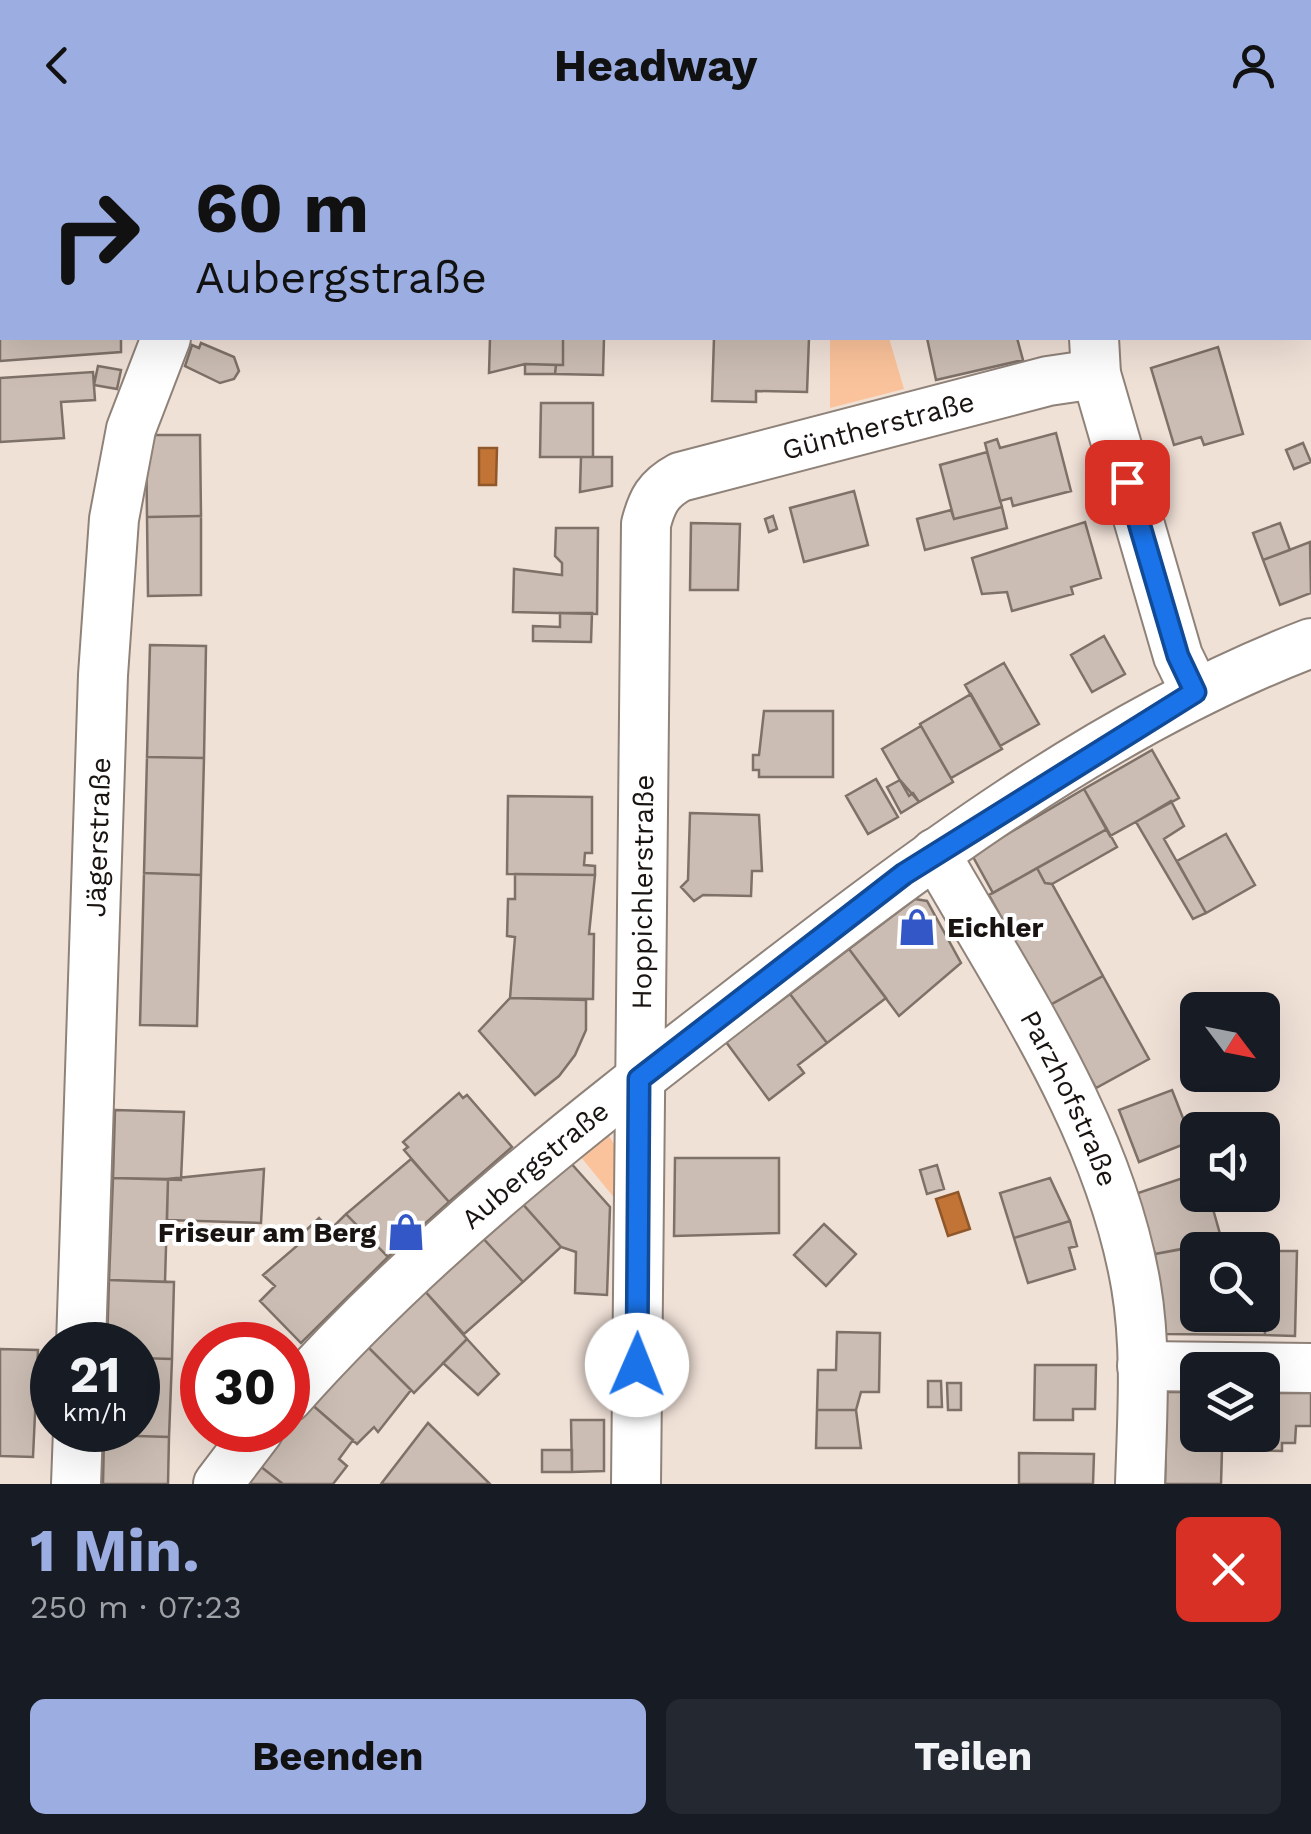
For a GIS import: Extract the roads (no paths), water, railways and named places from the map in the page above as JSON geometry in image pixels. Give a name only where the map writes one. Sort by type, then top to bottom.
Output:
[{"type":"street","name":"Jägerstraße","points":[[82,1322],[103,675],[114,519],[132,429],[165,340]]},
{"type":"street","name":"Güntherstraße","points":[[664,486],[680,478],[1028,386],[1095,356]]},
{"type":"street","points":[[1095,356],[1178,656],[1195,692]]},
{"type":"street","name":"Hoppichlerstraße","points":[[636,1484],[646,524],[651,502],[664,486]]},
{"type":"street","name":"Aubergstraße","points":[[310,1376],[452,1232],[639,1079],[935,853],[1195,692],[1311,643]]},
{"type":"street","name":"Parzhofstraße","points":[[935,853],[1062,1076],[1091,1137],[1126,1239],[1137,1290],[1142,1366],[1140,1484]]},
{"type":"street","points":[[1142,1366],[1311,1368]]},
{"type":"street","points":[[76,1484],[77,1452]]},
{"type":"street","points":[[218,1484],[242,1452]]},
{"type":"place","name":"Eichler","points":[[917,927]]},
{"type":"place","name":"Friseur am Berg","points":[[406,1232]]}]
